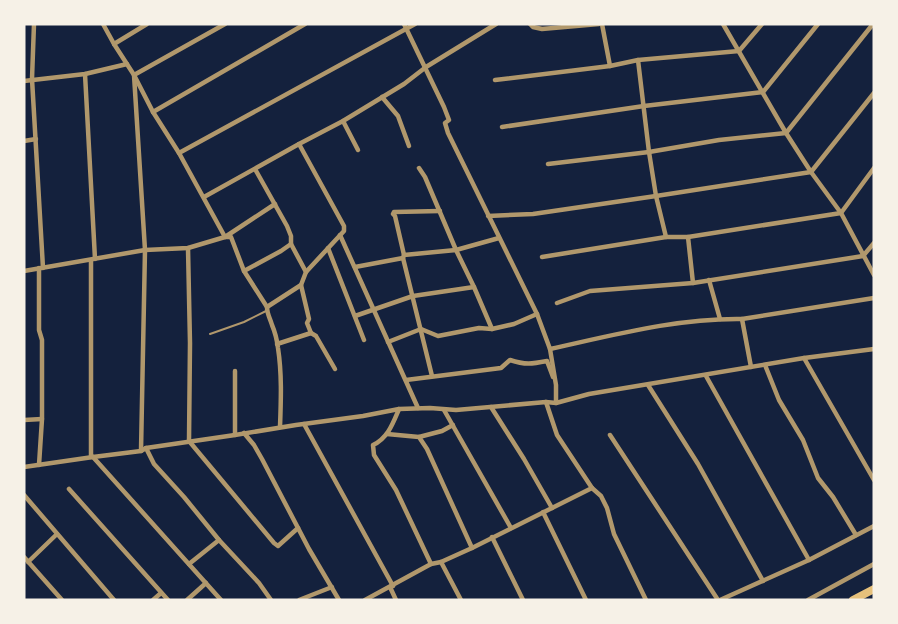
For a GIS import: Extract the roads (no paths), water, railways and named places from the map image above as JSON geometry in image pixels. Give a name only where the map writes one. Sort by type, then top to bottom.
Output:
[{"type":"highway","points":[[853,600],[874,589]]},
{"type":"street","points":[[34,24],[32,79],[41,268],[39,330],[42,340],[42,419],[39,465]]},
{"type":"street","points":[[103,24],[179,153],[225,237]]},
{"type":"street","points":[[114,44],[147,24]]},
{"type":"street","points":[[134,75],[225,24]]},
{"type":"street","points":[[153,112],[305,24]]},
{"type":"street","points":[[179,153],[405,26],[415,24]]},
{"type":"street","points":[[204,197],[344,121],[496,24]]},
{"type":"street","points":[[530,24],[542,29],[600,24],[610,66]]},
{"type":"street","points":[[495,80],[610,66],[638,60],[739,51],[762,24]]},
{"type":"street","points":[[502,127],[644,106],[763,92],[818,24]]},
{"type":"street","points":[[548,164],[786,133],[873,24]]},
{"type":"street","points":[[724,25],[786,133],[841,213],[874,275]]},
{"type":"street","points":[[405,26],[449,120],[445,123],[448,133],[537,314],[550,349],[556,385],[556,403]]},
{"type":"street","points":[[638,60],[649,152],[666,237]]},
{"type":"street","points":[[24,81],[85,74],[127,64]]},
{"type":"street","points":[[85,74],[93,260],[92,457],[221,600]]},
{"type":"street","points":[[134,75],[145,250],[143,450],[219,540],[259,583],[271,600]]},
{"type":"street","points":[[488,216],[534,214],[811,172],[874,93]]},
{"type":"street","points":[[382,97],[398,116],[410,146]]},
{"type":"street","points":[[344,121],[358,150]]},
{"type":"street","points":[[24,141],[36,139]]},
{"type":"street","points":[[267,309],[301,285],[306,272],[345,231],[299,144]]},
{"type":"street","points":[[419,168],[492,329]]},
{"type":"street","points":[[542,257],[841,213],[874,168]]},
{"type":"street","points":[[255,169],[291,236],[291,244],[306,272]]},
{"type":"street","points":[[225,237],[275,204]]},
{"type":"street","points":[[432,376],[393,214],[394,212],[440,211]]},
{"type":"street","points":[[340,235],[418,408]]},
{"type":"street","points":[[24,271],[145,250],[188,248],[231,237],[244,271],[267,309],[272,324],[281,380],[280,427]]},
{"type":"street","points":[[688,237],[693,283]]},
{"type":"street","points":[[355,267],[403,257],[456,250],[499,238]]},
{"type":"street","points":[[557,303],[590,291],[693,283],[863,256],[874,243]]},
{"type":"street","points":[[244,271],[291,244]]},
{"type":"street","points":[[188,248],[189,441],[274,543],[278,546],[298,528]]},
{"type":"street","points":[[328,248],[364,340]]},
{"type":"street","points":[[710,280],[720,319]]},
{"type":"street","points":[[301,285],[309,319],[307,323],[311,333],[316,336],[335,369]]},
{"type":"street","points":[[355,316],[413,296],[474,287]]},
{"type":"street","points":[[550,349],[650,327],[720,319],[742,319],[874,298]]},
{"type":"street","points":[[388,342],[421,329],[438,336],[479,328],[492,329],[514,324],[537,314]]},
{"type":"street","points":[[742,319],[751,367]]},
{"type":"street","points":[[277,344],[311,333]]},
{"type":"street","points":[[24,467],[399,409],[444,410],[556,403],[589,394],[804,358],[874,349]]},
{"type":"street","points":[[804,358],[874,480]]},
{"type":"street","points":[[406,380],[501,368],[510,360],[521,364],[547,361],[556,385]]},
{"type":"street","points":[[765,365],[779,400],[802,440],[818,478],[833,496],[856,535]]},
{"type":"street","points":[[235,435],[236,371]]},
{"type":"street","points":[[706,376],[809,560]]},
{"type":"street","points":[[648,385],[693,456],[763,582]]},
{"type":"street","points":[[546,402],[558,435],[592,488],[601,496],[614,534],[646,600]]},
{"type":"street","points":[[491,408],[552,508]]},
{"type":"street","points":[[399,409],[387,434],[374,445],[374,455],[396,490],[431,564]]},
{"type":"street","points":[[444,410],[511,528]]},
{"type":"street","points":[[24,420],[42,419]]},
{"type":"street","points":[[304,424],[396,600]]},
{"type":"street","points":[[387,434],[419,437],[453,426]]},
{"type":"street","points":[[244,433],[262,459],[309,549],[339,600]]},
{"type":"street","points":[[610,435],[719,600],[763,582],[874,526]]},
{"type":"street","points":[[419,437],[427,449],[472,548]]},
{"type":"street","points":[[365,600],[431,564],[472,548],[592,488]]},
{"type":"street","points":[[69,489],[168,600]]},
{"type":"street","points":[[24,495],[114,600]]},
{"type":"street","points":[[543,512],[586,600]]},
{"type":"street","points":[[57,534],[26,560],[62,600]]},
{"type":"street","points":[[492,537],[523,600]]},
{"type":"street","points":[[189,564],[219,540]]},
{"type":"street","points":[[441,562],[461,600]]},
{"type":"street","points":[[808,600],[874,564]]},
{"type":"street","points":[[187,600],[207,583]]},
{"type":"street","points":[[299,600],[332,587]]},
{"type":"street","points":[[153,600],[161,593]]},
{"type":"lane","points":[[210,334],[244,322],[267,309]]}]
